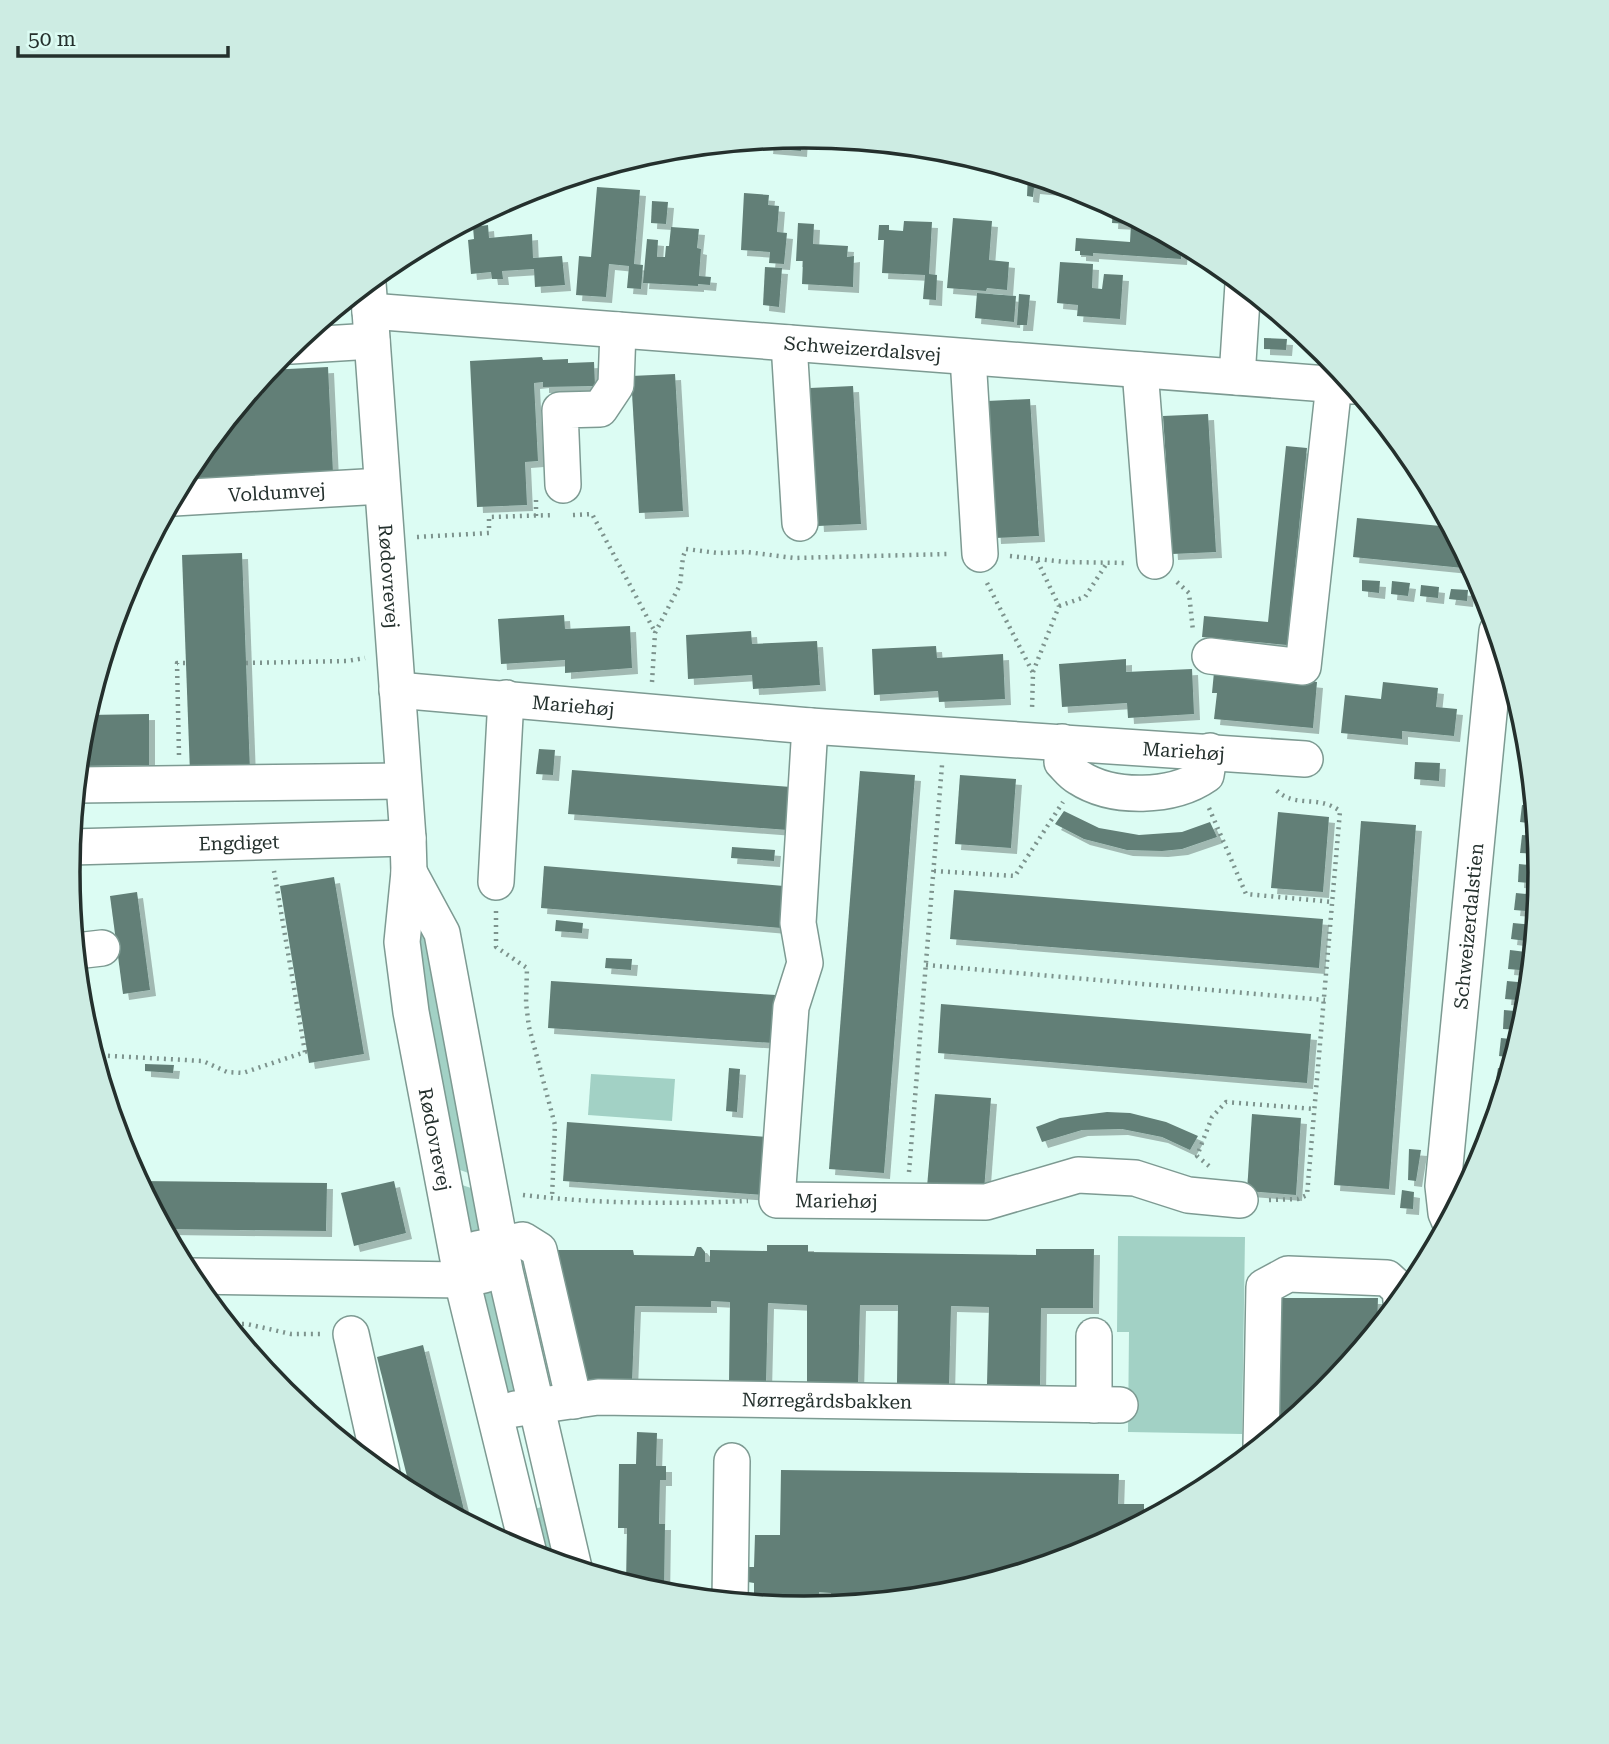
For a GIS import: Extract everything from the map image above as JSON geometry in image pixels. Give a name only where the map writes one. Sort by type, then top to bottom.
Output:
[{"type":"street","points":[[1237,377],[1242,296]]},
{"type":"street","name":"Schweizerdalsvej","points":[[323,332],[370,312],[1339,385]]},
{"type":"street","name":"Rødovrevej","points":[[370,312],[408,855],[402,942],[411,1012],[439,1169],[526,1540]]},
{"type":"street","points":[[563,485],[559,410],[600,409],[616,385],[618,330]]},
{"type":"street","points":[[789,343],[800,523]]},
{"type":"street","points":[[968,357],[976,554]]},
{"type":"street","points":[[1140,370],[1155,562]]},
{"type":"street","points":[[1210,656],[1303,667],[1343,389]]},
{"type":"street","name":"Voldumvej","points":[[185,497],[382,486]]},
{"type":"street","name":"Schweizerdalstien","points":[[1447,1206],[1443,1186],[1495,654]]},
{"type":"street","name":"Mariehøj","points":[[397,690],[810,726],[1046,741],[1216,762],[1306,759]]},
{"type":"street","name":"Mariehøj","points":[[496,882],[506,698]]},
{"type":"street","name":"Mariehøj","points":[[810,726],[798,923],[805,962],[791,1007],[777,1200],[986,1202],[1078,1175],[1135,1178],[1188,1195],[1240,1200]]},
{"type":"street","points":[[1046,741],[1079,778],[1108,789],[1144,794],[1175,790],[1216,762]]},
{"type":"street","points":[[86,785],[402,781]]},
{"type":"street","name":"Engdiget","points":[[81,847],[270,842],[408,855]]},
{"type":"street","name":"Rødovrevej","points":[[408,855],[442,933],[502,1258],[572,1558]]},
{"type":"street","points":[[204,1276],[460,1267],[502,1258],[523,1240],[540,1250],[574,1401]]},
{"type":"street","points":[[1261,1433],[1264,1287],[1288,1274],[1387,1278],[1397,1287]]},
{"type":"street","points":[[351,1334],[378,1456]]},
{"type":"street","name":"Nørregårdsbakken","points":[[495,1412],[598,1397],[1107,1405],[1094,1336]]},
{"type":"street","points":[[730,1592],[732,1461]]},
{"type":"path","points":[[386,539],[489,533],[489,517],[592,514],[655,633]]},
{"type":"path","points":[[650,711],[655,633],[680,584],[686,549],[794,558],[976,554],[1036,557],[1066,562],[1155,562],[1189,593],[1195,650],[1210,656]]},
{"type":"path","points":[[976,554],[1033,673],[1046,741]]},
{"type":"path","points":[[1033,673],[1059,606],[1036,557]]},
{"type":"path","points":[[1059,606],[1085,597],[1107,563]]},
{"type":"path","points":[[246,663],[347,661]]},
{"type":"path","points":[[180,783],[177,663],[186,663]]},
{"type":"path","points":[[906,1201],[945,734]]},
{"type":"path","points":[[1216,762],[1286,799],[1329,803],[1340,811],[1325,1000],[1315,1109],[1307,1195],[1298,1199],[1240,1200],[1226,1180],[1197,1156],[1212,1117],[1226,1102],[1315,1109]]},
{"type":"path","points":[[1216,762],[1246,894],[1333,902]]},
{"type":"path","points":[[934,871],[1015,876],[1079,778]]},
{"type":"path","points":[[104,1056],[203,1062],[227,1072],[243,1073],[305,1052],[270,842]]},
{"type":"path","points":[[496,882],[496,947],[527,968],[526,1003],[529,1027],[555,1125],[552,1198]]},
{"type":"path","points":[[926,965],[1325,1000]]},
{"type":"path","points":[[489,1191],[552,1198],[681,1202],[777,1200]]},
{"type":"path","points":[[239,1324],[291,1334],[351,1334]]},
{"type":"green space","points":[[420,906],[474,1175],[446,1165],[413,907]]},
{"type":"green space","points":[[591,1074],[675,1079],[672,1121],[588,1115]]},
{"type":"green space","points":[[450,1181],[477,1190],[481,1232],[462,1237]]},
{"type":"green space","points":[[1118,1236],[1245,1237],[1242,1434],[1128,1432],[1129,1332],[1117,1332]]},
{"type":"green space","points":[[494,1291],[511,1355],[515,1393],[501,1396],[482,1293]]},
{"type":"green space","points":[[549,1505],[560,1553],[533,1543],[527,1511]]},
{"type":"building","points":[[801,148],[801,151],[779,149]]},
{"type":"building","points":[[1028,183],[1045,189],[1034,188],[1033,197],[1027,196]]},
{"type":"building","points":[[597,187],[640,190],[634,264],[643,265],[641,289],[627,288],[629,266],[609,264],[606,297],[576,295],[579,256],[591,257]]},
{"type":"building","points":[[744,193],[769,195],[768,205],[779,206],[777,232],[787,233],[784,264],[769,263],[770,252],[741,250]]},
{"type":"building","points":[[652,201],[668,202],[666,224],[651,223]]},
{"type":"building","points":[[1112,217],[1126,224],[1112,223]]},
{"type":"building","points":[[953,218],[992,221],[989,260],[1009,262],[1007,290],[947,288]]},
{"type":"building","points":[[904,221],[932,222],[929,274],[937,275],[936,300],[923,299],[925,275],[882,273],[884,240],[878,240],[879,225],[889,225],[889,230],[903,231]]},
{"type":"building","points":[[798,223],[814,224],[813,244],[848,246],[847,257],[854,256],[853,287],[802,284],[803,261],[796,261]]},
{"type":"building","points":[[488,225],[489,238],[532,234],[533,258],[562,256],[565,285],[535,287],[534,269],[502,271],[503,279],[492,279],[491,272],[471,274],[468,240],[474,239],[473,229]]},
{"type":"building","points":[[1131,226],[1181,254],[1181,259],[1093,253],[1093,256],[1080,255],[1080,251],[1075,251],[1076,238],[1130,242]]},
{"type":"building","points":[[671,227],[699,229],[699,276],[711,277],[710,285],[643,283],[647,239],[658,240],[657,257],[665,257]]},
{"type":"building","points":[[1060,262],[1093,264],[1092,288],[1102,289],[1104,274],[1123,275],[1120,319],[1077,316],[1078,305],[1057,303]]},
{"type":"building","points":[[765,267],[782,268],[779,307],[763,305]]},
{"type":"building","points":[[977,293],[1016,296],[1014,322],[975,318]]},
{"type":"building","points":[[1019,294],[1030,295],[1027,325],[1017,325]]},
{"type":"building","points":[[1264,338],[1287,339],[1286,350],[1264,349]]},
{"type":"building","points":[[542,357],[543,360],[568,359],[568,363],[594,362],[595,386],[543,387],[543,382],[534,383],[538,461],[525,462],[527,505],[477,507],[470,361]]},
{"type":"building","points":[[328,367],[333,473],[196,480],[230,431],[284,369]]},
{"type":"building","points":[[675,374],[683,511],[639,513],[631,376]]},
{"type":"building","points":[[853,386],[861,524],[818,526],[810,388]]},
{"type":"building","points":[[1030,399],[1039,536],[995,538],[987,401]]},
{"type":"building","points":[[1208,414],[1216,552],[1172,554],[1163,416]]},
{"type":"building","points":[[1286,446],[1307,448],[1287,645],[1202,637],[1204,616],[1268,622]]},
{"type":"building","points":[[1357,518],[1440,526],[1461,568],[1353,557]]},
{"type":"building","points":[[242,553],[250,771],[190,773],[182,555]]},
{"type":"building","points":[[1362,580],[1380,581],[1379,593],[1362,591]]},
{"type":"building","points":[[1392,581],[1410,583],[1408,596],[1391,594]]},
{"type":"building","points":[[1421,585],[1439,587],[1438,598],[1420,596]]},
{"type":"building","points":[[1451,589],[1468,590],[1467,601],[1449,599]]},
{"type":"building","points":[[564,615],[565,629],[630,626],[632,668],[565,673],[565,660],[501,664],[498,619]]},
{"type":"building","points":[[751,631],[752,644],[817,641],[820,685],[753,689],[752,675],[688,679],[686,635]]},
{"type":"building","points":[[936,646],[937,658],[1003,654],[1005,699],[939,702],[938,691],[874,695],[872,649]]},
{"type":"building","points":[[1126,659],[1126,672],[1192,669],[1194,714],[1128,718],[1127,703],[1062,707],[1059,664]]},
{"type":"building","points":[[1214,672],[1317,682],[1313,728],[1214,719],[1217,693],[1212,693]]},
{"type":"building","points":[[1383,682],[1438,688],[1436,707],[1457,709],[1454,736],[1402,731],[1402,739],[1341,733],[1345,695],[1381,699]]},
{"type":"building","points":[[149,714],[149,765],[89,766],[98,715]]},
{"type":"building","points":[[539,749],[555,750],[553,775],[536,774]]},
{"type":"building","points":[[1415,762],[1440,763],[1439,781],[1414,779]]},
{"type":"building","points":[[572,770],[791,787],[788,830],[568,814]]},
{"type":"building","points":[[860,771],[915,775],[884,1173],[829,1169]]},
{"type":"building","points":[[960,775],[1016,779],[1011,848],[955,844]]},
{"type":"building","points":[[1522,805],[1525,805],[1527,823],[1520,822]]},
{"type":"building","points":[[1064,811],[1099,828],[1139,835],[1182,832],[1210,822],[1217,837],[1182,849],[1127,850],[1084,839],[1055,824]]},
{"type":"building","points":[[1278,812],[1329,817],[1323,892],[1271,888]]},
{"type":"building","points":[[1361,821],[1416,825],[1389,1189],[1334,1185]]},
{"type":"building","points":[[1522,835],[1527,835],[1528,853],[1520,853]]},
{"type":"building","points":[[732,847],[775,850],[774,861],[731,858]]},
{"type":"building","points":[[1519,864],[1528,865],[1528,883],[1518,882]]},
{"type":"building","points":[[544,866],[784,886],[781,928],[541,908]]},
{"type":"building","points":[[334,877],[364,1054],[309,1063],[280,886]]},
{"type":"building","points":[[954,890],[1323,919],[1319,968],[950,939]]},
{"type":"building","points":[[137,892],[150,990],[123,994],[110,896]]},
{"type":"building","points":[[1516,893],[1528,894],[1527,911],[1514,910]]},
{"type":"building","points":[[556,920],[583,923],[582,933],[555,931]]},
{"type":"building","points":[[1513,923],[1526,924],[1525,941],[1511,939]]},
{"type":"building","points":[[1510,950],[1524,952],[1522,970],[1508,969]]},
{"type":"building","points":[[606,958],[632,959],[631,970],[605,968]]},
{"type":"building","points":[[551,981],[776,995],[773,1043],[548,1028]]},
{"type":"building","points":[[1507,981],[1520,982],[1517,1000],[1505,999]]},
{"type":"building","points":[[941,1004],[1311,1034],[1307,1083],[938,1053]]},
{"type":"building","points":[[1504,1010],[1515,1011],[1511,1029],[1503,1029]]},
{"type":"building","points":[[1501,1038],[1509,1039],[1505,1057],[1499,1056]]},
{"type":"building","points":[[145,1064],[174,1065],[173,1073],[145,1071]]},
{"type":"building","points":[[729,1068],[740,1069],[737,1112],[726,1111]]},
{"type":"building","points":[[1498,1068],[1501,1068],[1496,1085]]},
{"type":"building","points":[[935,1094],[991,1098],[984,1191],[927,1187]]},
{"type":"building","points":[[1107,1112],[1130,1113],[1166,1122],[1198,1136],[1190,1150],[1162,1137],[1122,1129],[1082,1130],[1042,1142],[1036,1127],[1060,1118]]},
{"type":"building","points":[[1252,1114],[1301,1118],[1296,1195],[1247,1191]]},
{"type":"building","points":[[567,1122],[768,1137],[764,1195],[563,1181]]},
{"type":"building","points":[[1409,1149],[1421,1150],[1416,1181],[1408,1180]]},
{"type":"building","points":[[150,1181],[327,1183],[326,1231],[174,1229]]},
{"type":"building","points":[[394,1181],[406,1233],[354,1246],[341,1193]]},
{"type":"building","points":[[1402,1190],[1414,1192],[1413,1209],[1400,1208]]},
{"type":"building","points":[[767,1245],[808,1245],[808,1252],[1036,1255],[1036,1249],[1094,1249],[1093,1308],[1041,1308],[1040,1388],[1008,1388],[1008,1385],[987,1384],[989,1307],[951,1306],[949,1387],[897,1383],[898,1305],[860,1305],[858,1386],[826,1386],[826,1382],[807,1382],[807,1305],[768,1303],[766,1384],[729,1384],[730,1302],[711,1301],[711,1307],[635,1306],[632,1382],[582,1381],[553,1250],[633,1250],[634,1255],[694,1256],[697,1247],[701,1247],[705,1252],[705,1262],[710,1262],[710,1250],[767,1251]]},
{"type":"building","points":[[1280,1298],[1378,1298],[1377,1315],[1316,1384],[1280,1418]]},
{"type":"building","points":[[423,1345],[464,1511],[407,1477],[377,1357]]},
{"type":"building","points":[[637,1432],[657,1433],[656,1466],[666,1466],[666,1480],[660,1480],[659,1524],[665,1524],[664,1582],[626,1573],[627,1528],[618,1528],[619,1464],[636,1464]]},
{"type":"building","points":[[781,1470],[1119,1474],[1118,1504],[1144,1504],[1144,1511],[1125,1521],[1037,1558],[946,1582],[899,1590],[831,1595],[819,1592],[819,1595],[804,1596],[754,1594],[754,1583],[748,1582],[748,1567],[754,1567],[755,1535],[780,1535]]}]
